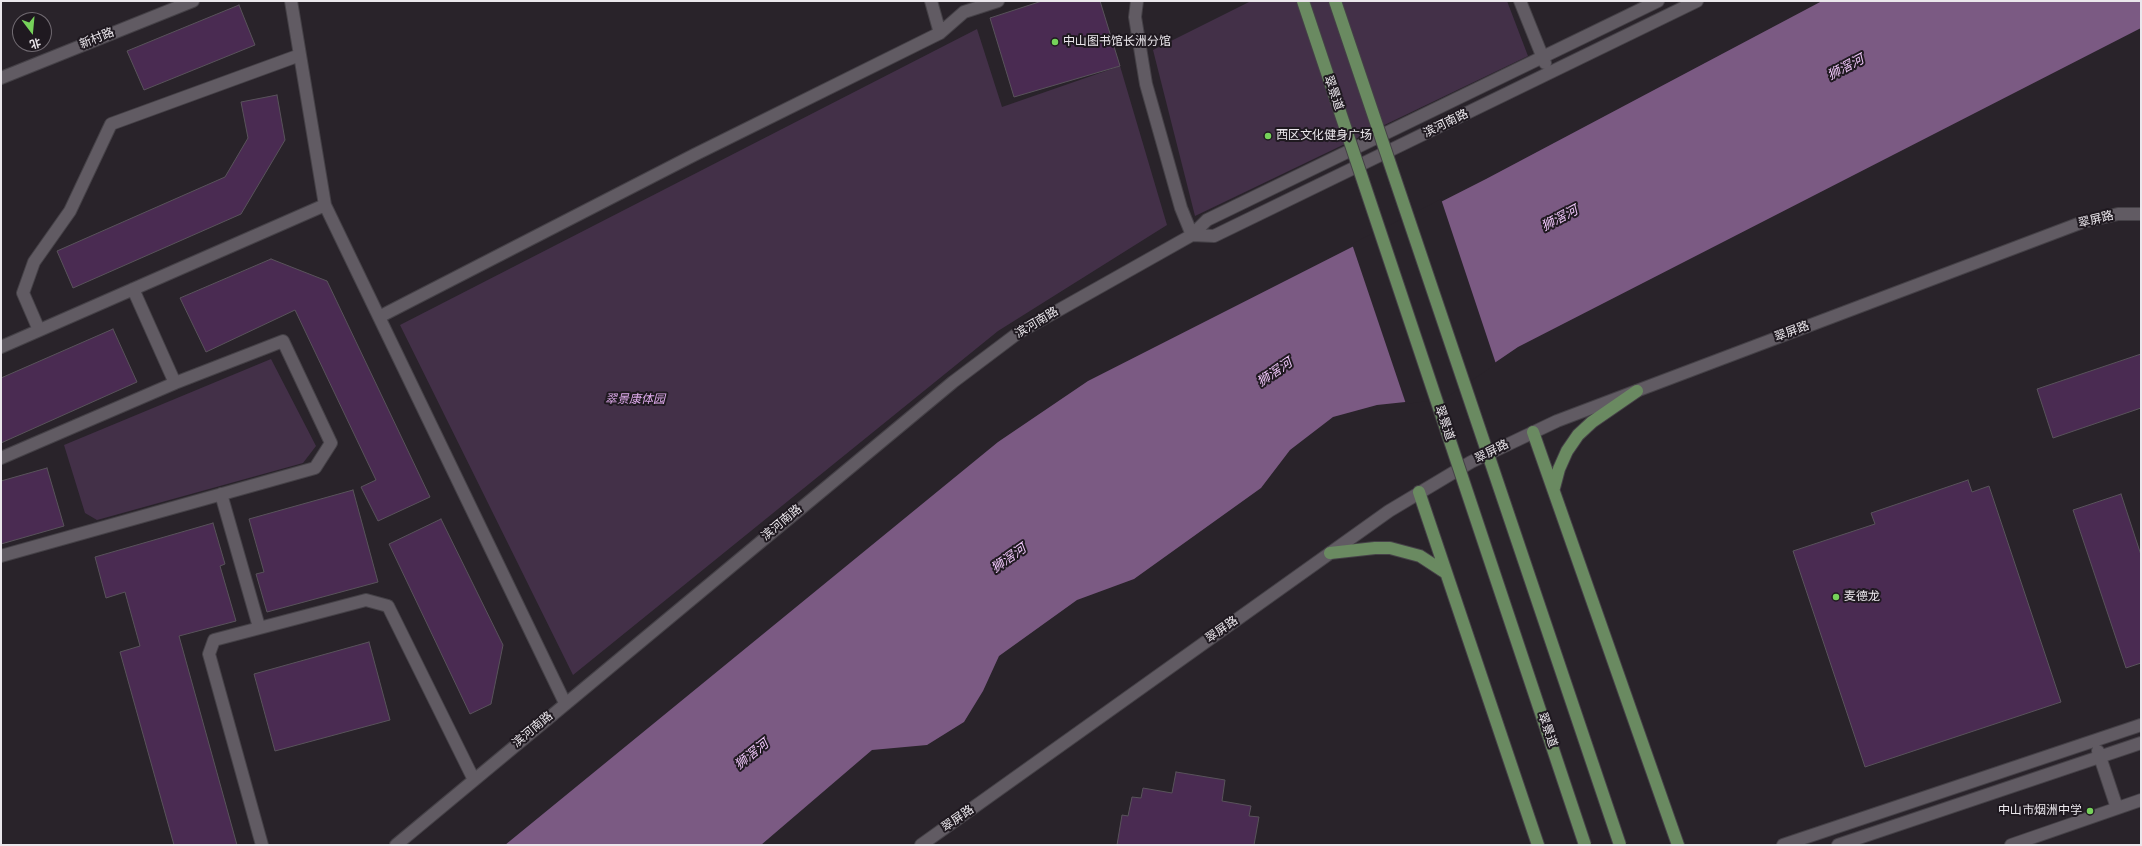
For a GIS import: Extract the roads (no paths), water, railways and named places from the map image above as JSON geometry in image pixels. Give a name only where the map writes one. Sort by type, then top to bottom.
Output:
[{"type":"main road","name":"翠景道","points":[[1303,1],[1585,845]]},
{"type":"main road","points":[[1335,1],[1620,845]]},
{"type":"main road","points":[[1554,488],[1559,469],[1567,451],[1578,435],[1592,422],[1637,391]]},
{"type":"main road","points":[[1533,432],[1554,488],[1678,845]]},
{"type":"main road","points":[[1419,492],[1538,845]]},
{"type":"main road","points":[[1330,553],[1375,548],[1390,548],[1420,556],[1446,573]]},
{"type":"street","name":"新村路","points":[[1,78],[193,1]]},
{"type":"street","points":[[290,1],[325,205],[565,703]]},
{"type":"street","points":[[931,1],[940,33]]},
{"type":"street","points":[[379,317],[687,159],[940,33],[964,12],[998,1]]},
{"type":"street","points":[[1137,1],[1135,17],[1146,84],[1181,208],[1192,235]]},
{"type":"street","points":[[1520,1],[1541,57],[1551,73]]},
{"type":"street","name":"滨河南路","points":[[396,845],[953,382],[1012,337],[1192,235],[1207,220],[1658,1]]},
{"type":"street","name":"滨河南路","points":[[1192,235],[1214,236],[1697,1]]},
{"type":"street","points":[[39,330],[22,293],[34,262],[70,211],[111,124],[300,55]]},
{"type":"street","points":[[1,347],[325,205]]},
{"type":"street","name":"翠屏路","points":[[921,845],[1330,553],[1419,492],[1471,462],[1533,432],[1637,391],[2083,222],[2118,214],[2141,214]]},
{"type":"street","points":[[133,289],[176,383]]},
{"type":"street","points":[[1,458],[176,383],[283,341],[331,443],[315,468],[1,556]]},
{"type":"street","points":[[221,494],[259,627]]},
{"type":"street","points":[[262,845],[209,654],[214,640],[366,600],[388,606],[474,780]]},
{"type":"street","points":[[1783,845],[2141,725]]},
{"type":"street","points":[[2094,740],[2117,808]]},
{"type":"street","points":[[1838,845],[2141,743]]},
{"type":"street","points":[[2011,845],[2141,800]]},
{"type":"water","name":"狮滘河","points":[[1822,1],[2141,1],[2141,28],[1518,347],[1443,398],[1377,405],[1333,417],[1290,450],[1261,488],[1134,579],[1077,600],[999,656],[983,691],[964,722],[927,745],[872,750],[761,845],[505,845],[998,442],[1088,381],[1486,179]]},
{"type":"place","name":"中山图书馆长洲分馆","points":[[1055,42]]},
{"type":"place","name":"西区文化健身广场","points":[[1268,136]]},
{"type":"place","name":"麦德龙","points":[[1836,597]]},
{"type":"place","name":"中山市烟洲中学","points":[[2090,811]]},
{"type":"park label","name":"翠景康体园","points":[[635,400]]}]
